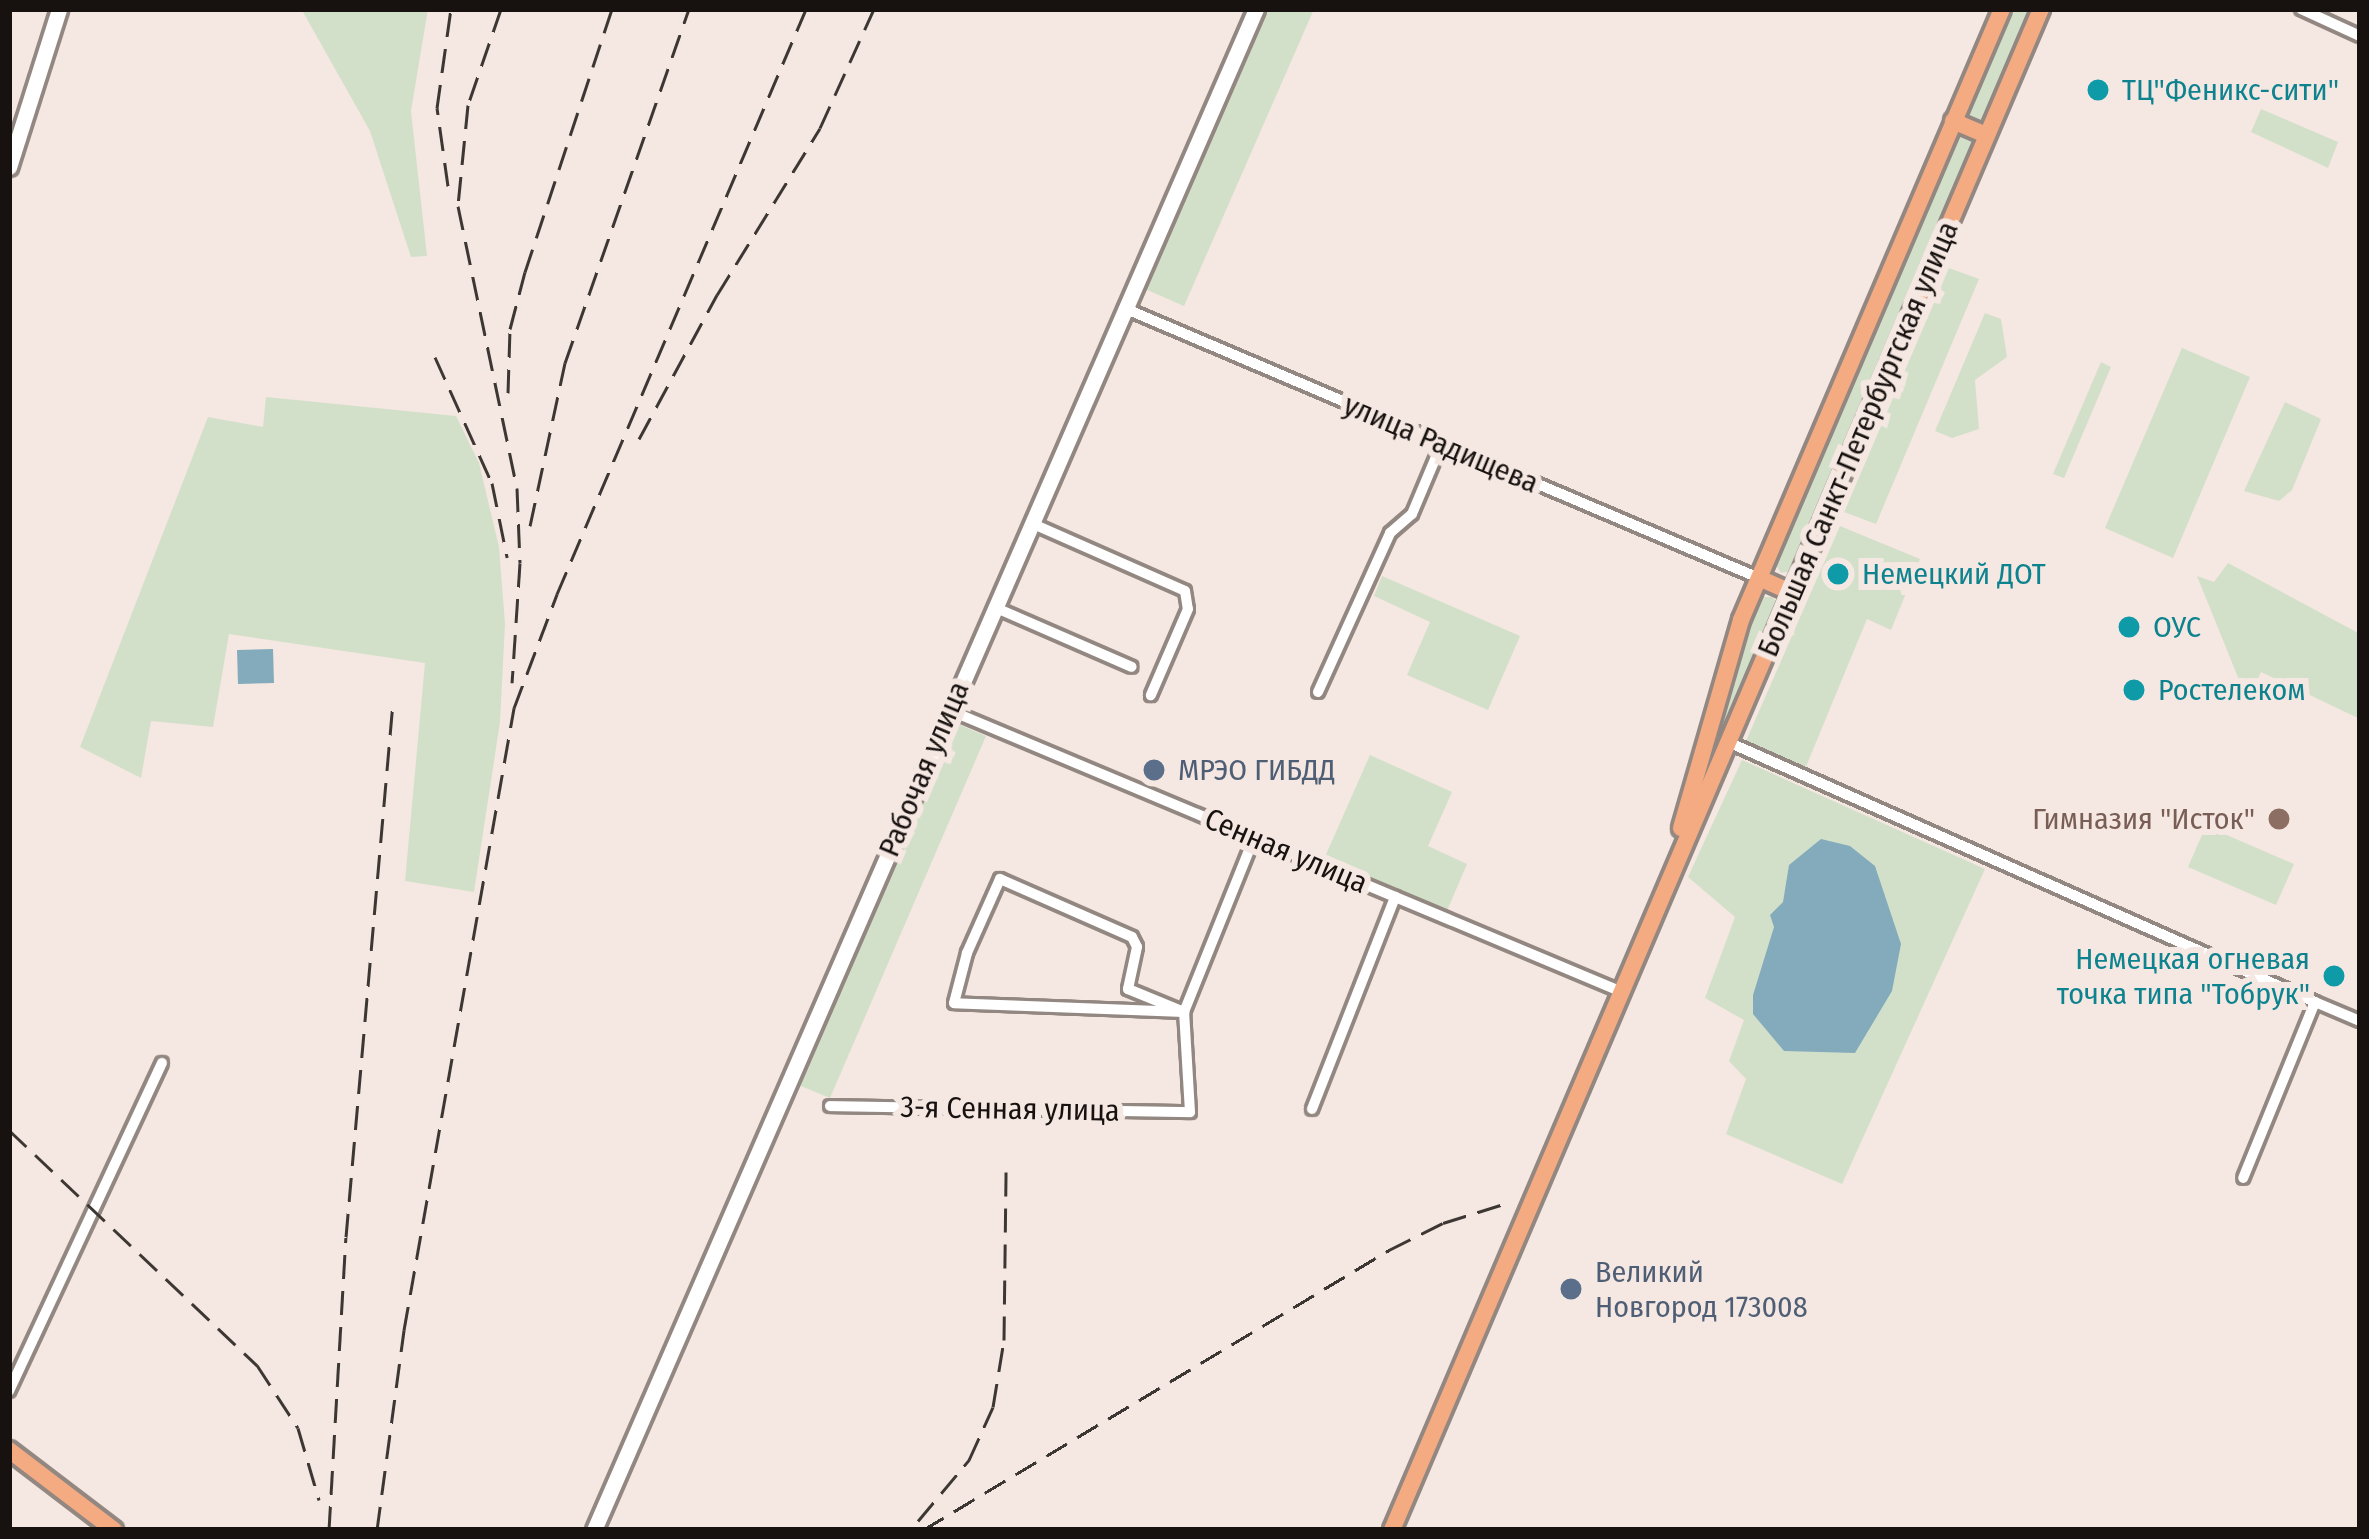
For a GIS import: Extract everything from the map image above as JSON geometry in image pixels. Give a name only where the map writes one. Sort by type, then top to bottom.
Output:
[{"type":"main road","points":[[9,167],[14,138],[59,9]]},
{"type":"main road","name":"Рабочая улица","points":[[594,1530],[1256,9]]},
{"type":"main road","name":"Большая Санкт-Петербургская улица","points":[[1672,867],[1741,620],[2002,9]]},
{"type":"main road","name":"Большая Санкт-Петербургская улица","points":[[1392,1530],[2041,9]]},
{"type":"main road","points":[[1953,121],[1986,135]]},
{"type":"main road","points":[[1759,578],[1792,593]]},
{"type":"main road","points":[[9,1450],[114,1530]]},
{"type":"street","points":[[2301,9],[2360,36]]},
{"type":"street","name":"улица Радищева","points":[[1124,308],[1759,578]]},
{"type":"street","points":[[1318,692],[1390,533],[1412,514],[1442,445]]},
{"type":"street","points":[[1031,523],[1186,591],[1188,609],[1151,694]]},
{"type":"street","points":[[994,607],[1132,667]]},
{"type":"street","name":"Сенная улица","points":[[950,710],[1622,992]]},
{"type":"street","points":[[1728,742],[2360,1021]]},
{"type":"street","points":[[1184,1012],[1254,838]]},
{"type":"street","points":[[1000,878],[1132,938],[1137,947],[1128,989],[1184,1012],[953,1003],[967,953],[1000,878]]},
{"type":"street","points":[[1312,1109],[1395,897]]},
{"type":"street","points":[[2243,1178],[2315,1003]]},
{"type":"street","name":"3-я Сенная улица","points":[[830,1106],[1190,1112],[1184,1012]]},
{"type":"street","points":[[9,1391],[162,1063]]},
{"type":"green space","points":[[428,9],[411,111],[427,256],[411,257],[370,131],[303,12]]},
{"type":"green space","points":[[1268,9],[1314,9],[1184,306],[1145,289]]},
{"type":"green space","points":[[2008,9],[2036,9],[1987,122],[1973,122],[1964,111]]},
{"type":"green space","points":[[2261,109],[2338,142],[2328,168],[2251,132]]},
{"type":"green space","points":[[1954,134],[1969,135],[1979,145],[1798,570],[1781,573],[1772,559]]},
{"type":"green space","points":[[1949,268],[1979,279],[1876,524],[1844,512]]},
{"type":"green space","points":[[1985,313],[2001,319],[2007,357],[1975,380],[1979,429],[1952,438],[1935,431]]},
{"type":"green space","points":[[2182,348],[2250,377],[2173,558],[2105,528]]},
{"type":"green space","points":[[2101,362],[2111,367],[2064,478],[2053,474]]},
{"type":"green space","points":[[266,397],[456,416],[479,463],[499,547],[505,624],[500,722],[474,892],[405,881],[425,663],[229,634],[213,727],[151,721],[141,778],[80,747],[208,417],[263,427]]},
{"type":"green space","points":[[2285,402],[2321,419],[2292,490],[2279,501],[2244,491]]},
{"type":"green space","points":[[1840,526],[1920,559],[1891,630],[1867,619],[1805,769],[1746,741]]},
{"type":"green space","points":[[2228,563],[2360,634],[2360,719],[2261,672],[2248,702],[2197,576],[2214,582]]},
{"type":"green space","points":[[1382,576],[1520,636],[1488,710],[1407,675],[1430,622],[1374,596]]},
{"type":"green space","points":[[1761,597],[1772,597],[1779,604],[1697,800],[1745,631]]},
{"type":"green space","points":[[953,722],[986,736],[830,1098],[796,1084]]},
{"type":"green space","points":[[1370,755],[1452,792],[1428,846],[1467,864],[1446,913],[1324,859]]},
{"type":"green space","points":[[1742,760],[1985,869],[1842,1184],[1726,1134],[1746,1079],[1729,1061],[1744,1020],[1705,998],[1735,917],[1688,877]]},
{"type":"green space","points":[[2206,826],[2294,864],[2276,905],[2188,867]]},
{"type":"water","points":[[273,649],[274,683],[238,684],[237,650]]},
{"type":"water","points":[[1821,839],[1850,846],[1875,866],[1901,944],[1892,991],[1855,1053],[1784,1051],[1753,1014],[1753,995],[1774,927],[1770,915],[1783,902],[1789,865]]},
{"type":"railway","points":[[448,186],[437,108],[451,9]]},
{"type":"railway","points":[[501,9],[468,105],[458,206],[517,488],[520,563],[512,683]]},
{"type":"railway","points":[[508,393],[510,329],[525,272],[612,9]]},
{"type":"railway","points":[[530,526],[565,363],[689,9]]},
{"type":"railway","points":[[377,1530],[404,1330],[514,708],[557,594],[806,9]]},
{"type":"railway","points":[[639,439],[717,295],[820,128],[874,9]]},
{"type":"railway","points":[[435,357],[492,483],[507,557]]},
{"type":"railway","points":[[329,1530],[346,1237],[393,702]]},
{"type":"railway","points":[[9,1130],[257,1365],[298,1428],[319,1500]]},
{"type":"railway","points":[[918,1521],[969,1460],[993,1407],[1004,1340],[1006,1169]]},
{"type":"railway","points":[[923,1530],[1389,1250],[1443,1223],[1507,1203]]},
{"type":"place","name":"ТЦ\"Феникс-сити\"","points":[[2098,90]]},
{"type":"place","name":"Немецкий ДОТ","points":[[1838,574]]},
{"type":"place","name":"ОУС","points":[[2129,627]]},
{"type":"place","name":"Ростелеком","points":[[2134,690]]},
{"type":"place","name":"МРЭО ГИБДД","points":[[1154,770]]},
{"type":"place","name":"Гимназия \"Исток\"","points":[[2279,819]]},
{"type":"place","name":"Немецкая огневая точка типа \"Тобрук\"","points":[[2334,976]]},
{"type":"place","name":"Великий Новгород 173008","points":[[1571,1289]]}]
